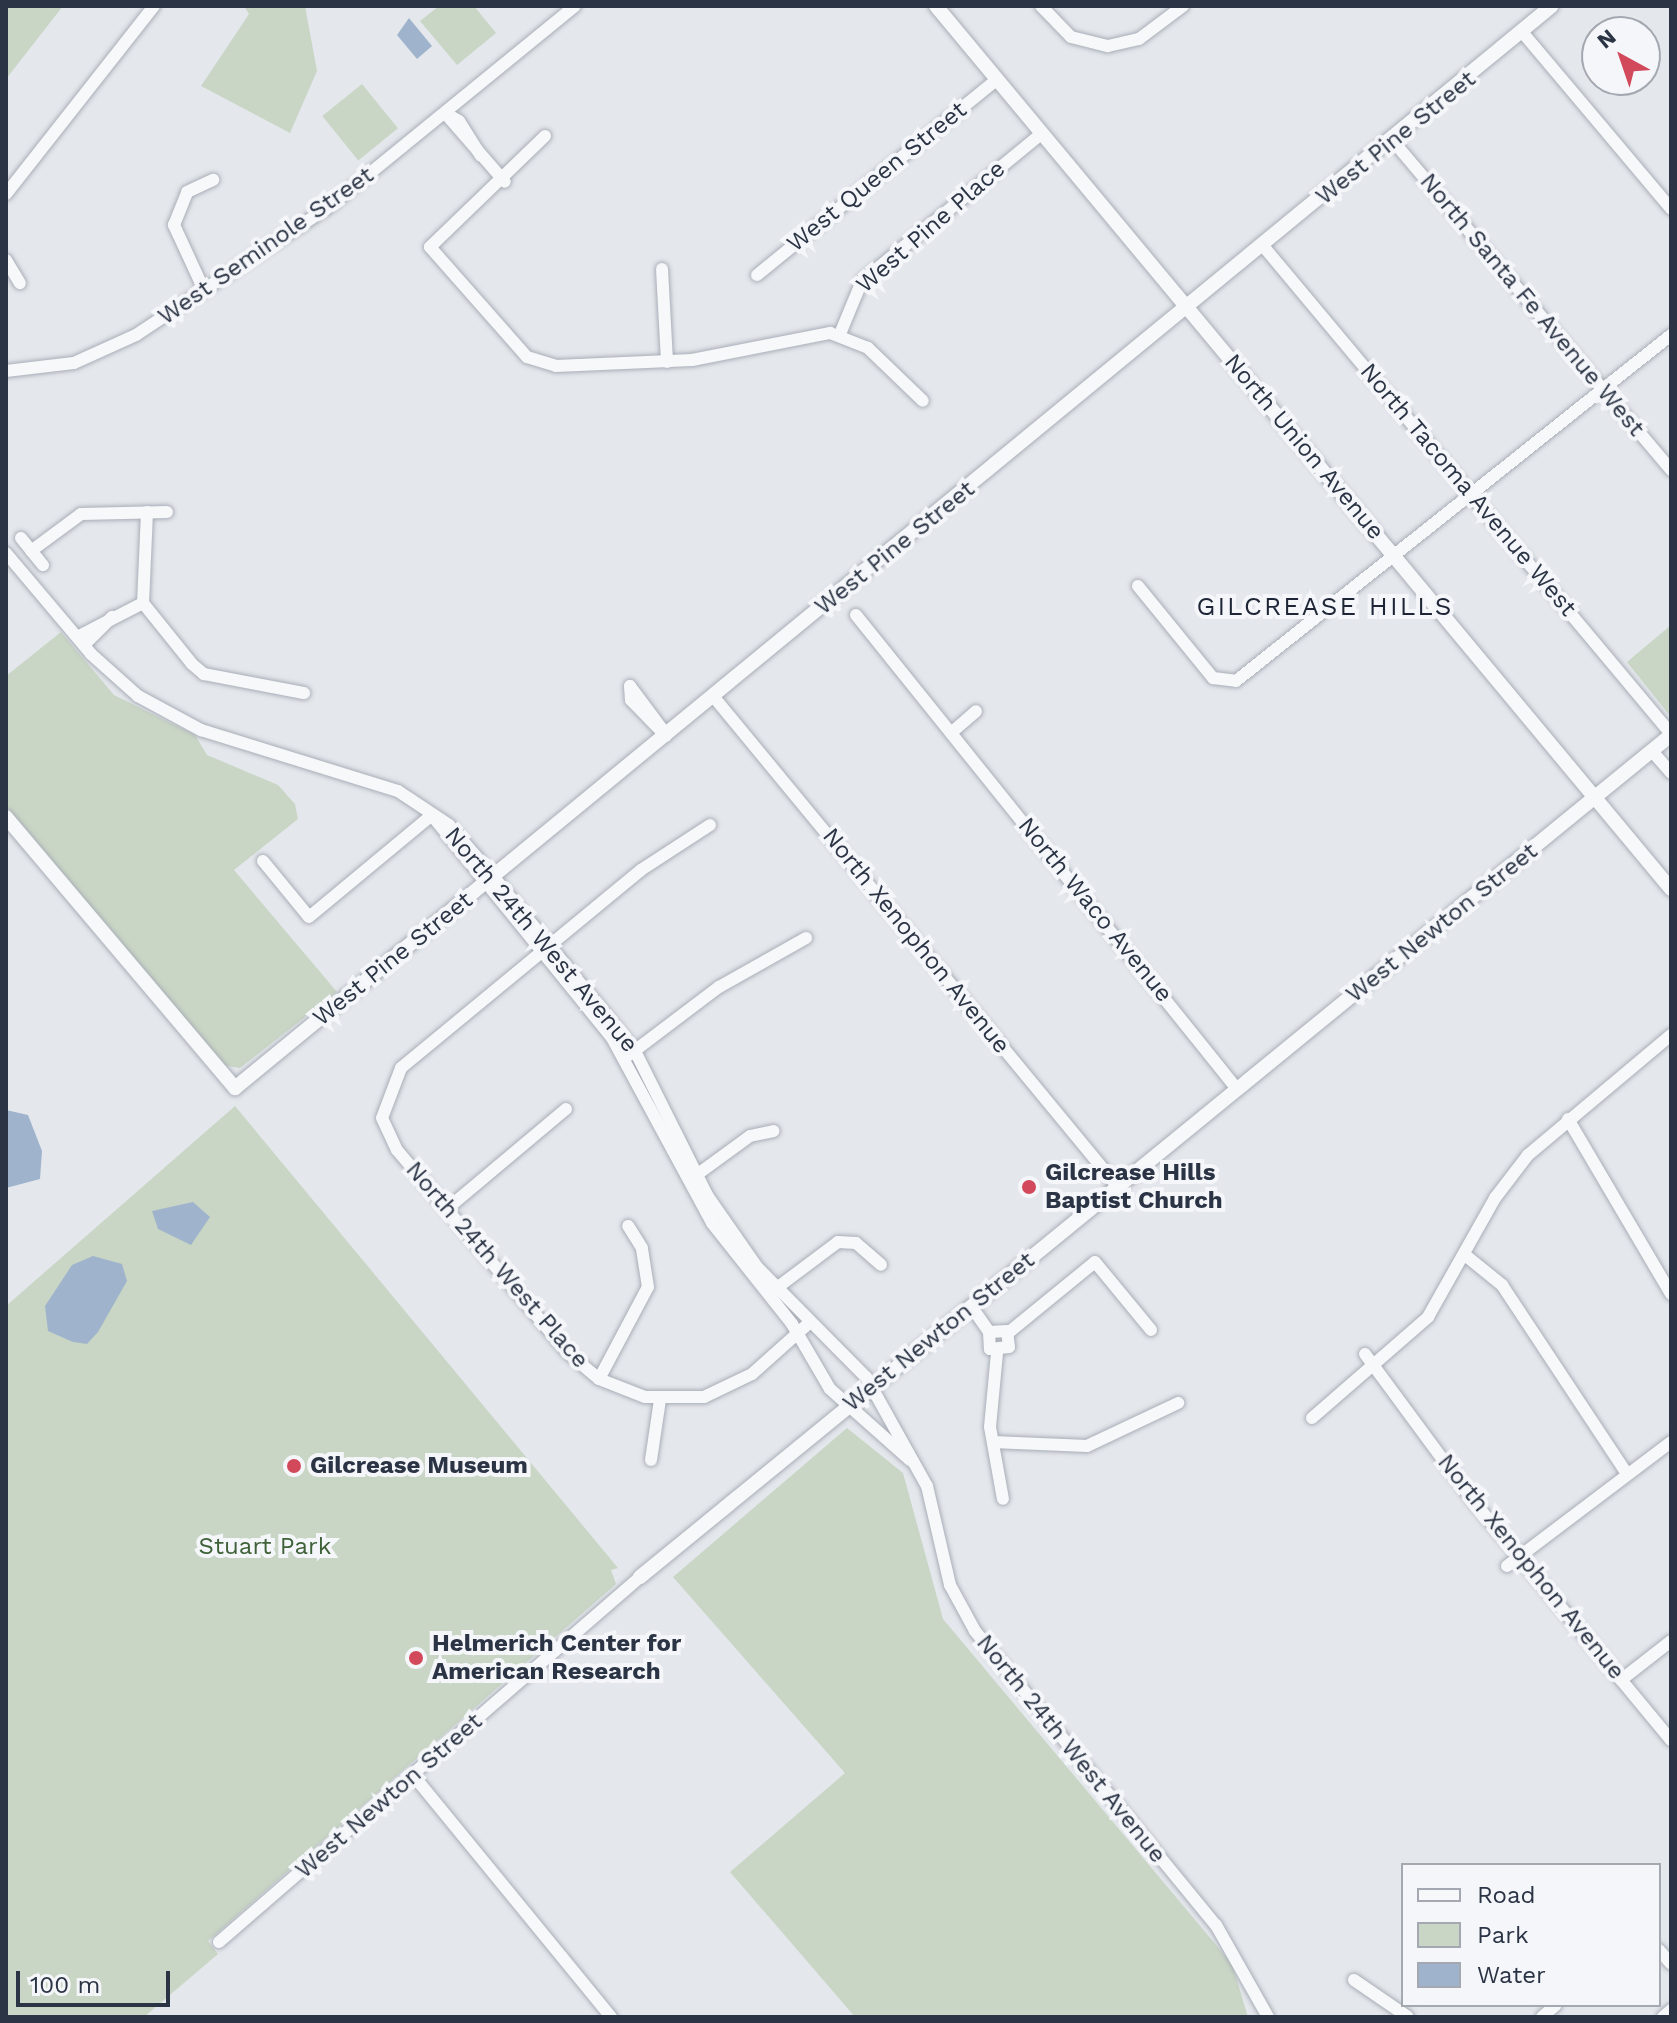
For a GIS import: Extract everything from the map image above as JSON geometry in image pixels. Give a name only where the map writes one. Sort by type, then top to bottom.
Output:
[{"type":"street","points":[[6,194],[154,6]]},
{"type":"street","name":"West Seminole Street","points":[[6,371],[101,355],[204,290],[326,209],[575,6]]},
{"type":"street","name":"North Union Avenue","points":[[936,6],[1671,889]]},
{"type":"street","points":[[1041,6],[1086,42],[1132,43],[1183,6]]},
{"type":"street","name":"West Pine Street","points":[[6,817],[235,1088],[1264,247],[1552,6]]},
{"type":"street","points":[[1523,33],[1671,209]]},
{"type":"street","name":"West Queen Street","points":[[757,275],[997,79]]},
{"type":"street","points":[[445,113],[459,121],[481,156],[505,182]]},
{"type":"street","name":"West Pine Place","points":[[840,334],[862,281],[1042,133]]},
{"type":"street","points":[[545,136],[505,182],[430,247],[527,357],[556,366],[667,362],[840,334],[868,348],[923,401]]},
{"type":"street","name":"North Santa Fe Avenue West","points":[[1393,141],[1671,470]]},
{"type":"street","points":[[204,290],[174,225],[187,192],[213,180]]},
{"type":"street","name":"North Tacoma Avenue West","points":[[1264,247],[1671,734]]},
{"type":"street","points":[[6,260],[20,283]]},
{"type":"street","points":[[662,269],[667,362]]},
{"type":"street","points":[[1138,586],[1224,683],[1246,674],[1671,335]]},
{"type":"street","points":[[147,512],[143,603],[204,674],[304,693]]},
{"type":"street","points":[[31,551],[76,516],[167,512]]},
{"type":"street","points":[[21,538],[43,565]]},
{"type":"street","name":"North 24th West Avenue","points":[[6,553],[80,641],[123,684],[176,719],[384,784],[432,815],[489,880],[630,1054],[693,1179],[846,1407],[913,1462]]},
{"type":"street","points":[[80,641],[112,617],[143,603]]},
{"type":"street","name":"North Waco Avenue","points":[[856,615],[1237,1089]]},
{"type":"street","name":"North Xenophon Avenue","points":[[713,696],[1118,1187]]},
{"type":"street","points":[[951,733],[976,711]]},
{"type":"street","name":"West Newton Street","points":[[219,1942],[640,1577],[1671,734]]},
{"type":"street","points":[[1652,751],[1671,773]]},
{"type":"street","points":[[263,861],[309,917],[432,815]]},
{"type":"street","points":[[546,949],[662,855],[710,825]]},
{"type":"street","points":[[630,1054],[719,987],[806,938]]},
{"type":"street","name":"North 24th West Place","points":[[546,949],[401,1068],[382,1107],[390,1140],[568,1353],[599,1379],[660,1400],[724,1391],[808,1324]]},
{"type":"street","points":[[1312,1418],[1428,1317],[1502,1187],[1568,1119],[1671,1035]]},
{"type":"street","points":[[448,1208],[566,1109]]},
{"type":"street","points":[[1568,1119],[1671,1294]]},
{"type":"street","points":[[693,1179],[750,1136],[773,1131]]},
{"type":"street","points":[[599,1379],[648,1287],[642,1248],[628,1226]]},
{"type":"street","points":[[771,1292],[838,1242],[856,1243],[881,1265]]},
{"type":"street","points":[[1465,1255],[1502,1285],[1625,1471]]},
{"type":"street","points":[[989,1332],[1008,1333],[1095,1262],[1151,1330]]},
{"type":"street","name":"North 24th West Avenue","points":[[771,1292],[872,1387],[927,1486],[950,1585],[975,1631],[1222,1933],[1268,2017]]},
{"type":"street","points":[[971,1306],[989,1332],[987,1345],[997,1353]]},
{"type":"street","points":[[997,1353],[1009,1347],[1008,1333]]},
{"type":"street","points":[[997,1353],[993,1442],[1003,1499]]},
{"type":"street","name":"North Xenophon Avenue","points":[[1365,1354],[1518,1555],[1671,1740]]},
{"type":"street","points":[[651,1460],[660,1400]]},
{"type":"street","points":[[993,1442],[1087,1446],[1178,1403]]},
{"type":"street","points":[[1507,1566],[1625,1471],[1671,1442]]},
{"type":"street","points":[[1621,1680],[1671,1641]]},
{"type":"street","points":[[413,1775],[607,2015]]},
{"type":"street","points":[[1354,1980],[1408,2017]]},
{"type":"street","points":[[1663,2017],[1671,2010]]},
{"type":"green space","points":[[6,6],[63,6],[6,79]]},
{"type":"green space","points":[[244,6],[305,6],[317,71],[290,133],[201,86],[249,14]]},
{"type":"green space","points":[[439,6],[474,6],[496,33],[457,65],[420,21]]},
{"type":"green space","points":[[362,84],[398,128],[358,160],[322,116]]},
{"type":"green space","points":[[1671,625],[1671,717],[1627,662]]},
{"type":"green space","points":[[61,632],[114,695],[195,735],[207,755],[278,785],[295,804],[298,819],[234,870],[337,992],[240,1068],[221,1065],[6,806],[6,676]]},
{"type":"green space","name":"Stuart Park","points":[[235,1106],[618,1568],[611,1570],[616,1584],[208,1941],[218,1954],[144,2017],[6,2017],[6,1306]]},
{"type":"green space","points":[[847,1428],[903,1473],[943,1619],[1232,1964],[1248,2017],[855,2017],[730,1872],[845,1773],[673,1577]]},
{"type":"water","points":[[409,18],[432,46],[417,59],[397,35]]},
{"type":"water","points":[[6,1110],[28,1115],[42,1151],[40,1179],[6,1188]]},
{"type":"water","points":[[193,1202],[210,1217],[191,1245],[158,1229],[152,1211]]},
{"type":"water","points":[[93,1256],[122,1264],[127,1281],[98,1332],[87,1344],[73,1342],[48,1331],[45,1306],[72,1265]]},
{"type":"place","name":"Gilcrease Hills Baptist Church","points":[[1029,1187]]},
{"type":"place","name":"Gilcrease Museum","points":[[294,1466]]},
{"type":"place","name":"Helmerich Center for American Research","points":[[416,1658]]},
{"type":"district","name":"GILCREASE HILLS","points":[[1325,607]]}]
